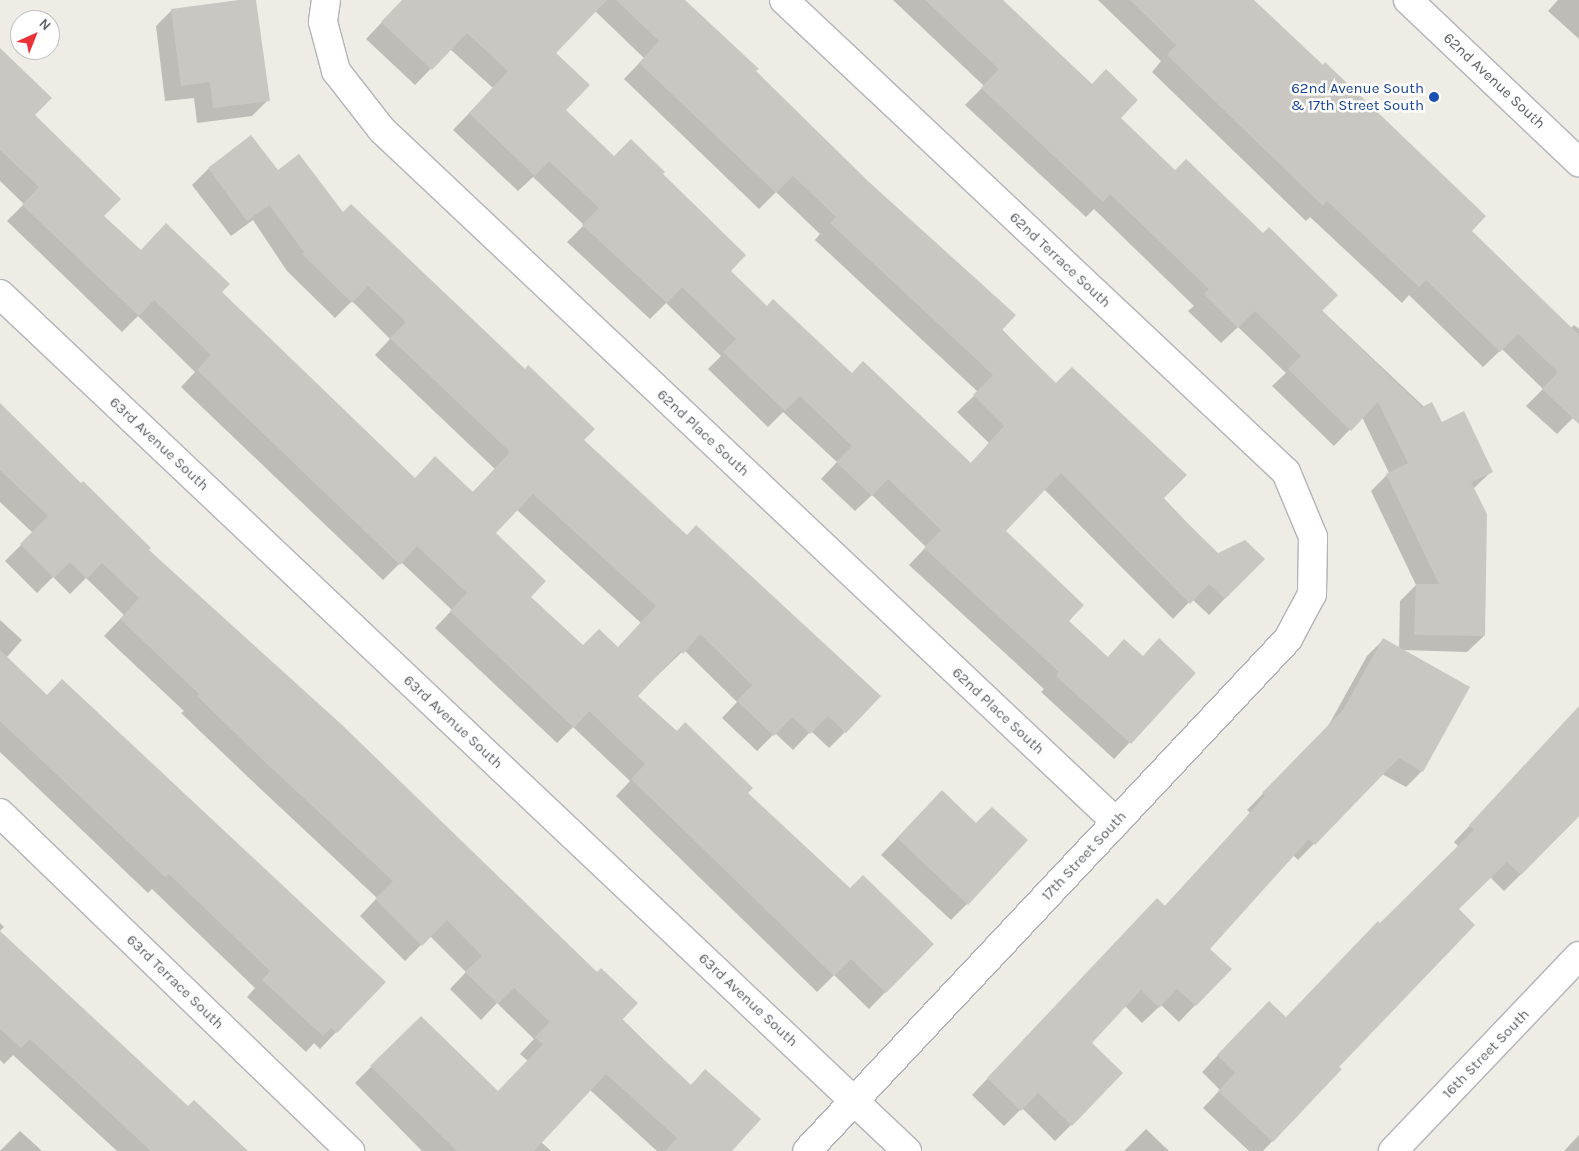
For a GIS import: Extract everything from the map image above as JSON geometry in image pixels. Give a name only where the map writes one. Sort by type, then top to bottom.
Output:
[{"type":"street","name":"62nd Terrace South","points":[[784,0],[1286,472],[1313,537]]},
{"type":"street","name":"62nd Avenue South","points":[[1408,0],[1579,162]]},
{"type":"street","name":"62nd Place South","points":[[325,11],[336,71],[382,130],[1116,822]]},
{"type":"street","name":"63rd Avenue South","points":[[0,294],[907,1151]]},
{"type":"street","name":"17th Street South","points":[[807,1151],[1288,639],[1312,594],[1313,537]]},
{"type":"street","name":"63rd Terrace South","points":[[0,813],[350,1151]]},
{"type":"street","name":"16th Street South","points":[[1392,1151],[1579,956]]},
{"type":"building","points":[[239,0],[256,0],[270,101],[213,108],[210,82],[181,86],[171,9]]},
{"type":"building","points":[[402,0],[607,0],[556,53],[590,85],[566,110],[614,156],[631,139],[665,172],[663,174],[746,255],[731,271],[767,306],[773,299],[852,373],[863,361],[971,463],[1004,426],[973,395],[993,375],[830,223],[836,217],[793,176],[776,193],[639,63],[659,41],[616,0],[685,0],[759,69],[756,71],[869,182],[1016,315],[1002,330],[1056,383],[1072,367],[1187,475],[1163,499],[1218,553],[1245,540],[1265,559],[1225,599],[1209,584],[1190,604],[1061,473],[1006,531],[1084,605],[1069,621],[1108,657],[1124,639],[1143,656],[1159,638],[1196,673],[1131,744],[1056,676],[1059,672],[924,548],[941,530],[888,479],[872,496],[836,462],[852,446],[800,396],[785,411],[723,352],[736,339],[682,287],[667,303],[582,225],[599,208],[549,161],[535,176],[469,113],[508,71],[467,33],[432,70],[381,22]]},
{"type":"building","points":[[925,0],[1003,0],[1092,84],[1106,69],[1138,100],[1121,118],[1175,170],[1186,159],[1263,233],[1269,227],[1338,295],[1322,311],[1422,407],[1432,402],[1442,422],[1464,411],[1493,472],[1471,482],[1487,514],[1485,636],[1414,635],[1416,584],[1439,584],[1386,474],[1408,463],[1378,402],[1351,431],[1288,369],[1301,356],[1255,311],[1238,328],[1204,294],[1209,289],[1110,194],[1103,202],[981,88],[999,69]]},
{"type":"building","points":[[1130,0],[1254,0],[1323,65],[1325,62],[1486,216],[1472,231],[1579,335],[1579,424],[1542,389],[1558,372],[1518,334],[1500,352],[1426,280],[1419,287],[1327,201],[1323,206],[1167,55],[1176,45]]},
{"type":"building","points":[[0,48],[10,58],[10,60],[12,60],[52,98],[35,115],[121,199],[104,216],[141,250],[166,223],[230,284],[222,292],[415,478],[435,456],[473,492],[510,452],[390,338],[406,322],[368,286],[352,303],[302,254],[304,252],[269,205],[247,221],[208,168],[251,135],[278,170],[299,154],[343,212],[351,204],[525,369],[528,365],[595,429],[584,440],[687,535],[696,525],[881,696],[846,733],[828,716],[810,734],[792,717],[774,736],[737,701],[752,685],[700,634],[683,654],[680,651],[638,696],[677,731],[685,722],[753,788],[748,793],[850,888],[863,875],[934,944],[886,993],[851,959],[834,976],[631,779],[645,764],[589,711],[574,728],[450,611],[467,593],[417,546],[400,565],[197,370],[211,355],[154,300],[139,316],[22,205],[39,187],[0,150]],"holes":[[[533,494],[656,606],[618,647],[599,629],[583,645],[531,597],[546,581],[496,533]]]},
{"type":"building","points":[[0,403],[81,483],[83,481],[151,548],[149,550],[341,724],[597,972],[601,968],[638,1003],[622,1020],[691,1085],[705,1069],[761,1119],[732,1151],[665,1151],[677,1138],[606,1074],[534,1151],[457,1151],[370,1066],[421,1016],[498,1091],[543,1044],[535,1037],[550,1022],[514,988],[498,1004],[465,972],[482,956],[447,920],[422,946],[375,899],[393,881],[264,761],[197,696],[199,694],[120,619],[139,598],[102,563],[87,579],[70,562],[54,578],[20,544],[48,516],[0,470]]},
{"type":"building","points":[[1383,638],[1470,687],[1423,772],[1399,758],[1315,845],[1309,839],[1210,949],[1232,969],[1196,1006],[1177,989],[1159,1008],[1141,990],[1092,1043],[1123,1073],[1072,1126],[1038,1093],[1021,1111],[987,1078],[1157,898],[1165,906],[1265,796],[1262,793],[1343,710]]},
{"type":"building","points":[[0,650],[47,695],[62,679],[386,982],[337,1033],[331,1028],[323,1036],[262,980],[270,971],[169,874],[165,877],[0,721]]},
{"type":"building","points":[[1579,706],[1579,816],[1521,875],[1507,862],[1459,909],[1475,925],[1339,1067],[1342,1069],[1273,1142],[1218,1091],[1235,1073],[1217,1055],[1269,1001],[1286,1017],[1378,921],[1380,923],[1474,830],[1469,825]]},
{"type":"building","points":[[942,790],[976,823],[992,807],[1028,840],[968,905],[897,838]]},
{"type":"building","points":[[0,931],[188,1106],[194,1100],[248,1151],[151,1151],[30,1039],[21,1048],[0,1029]]},
{"type":"place","name":"62nd Avenue South & 17th Street South","points":[[1434,97]]}]
